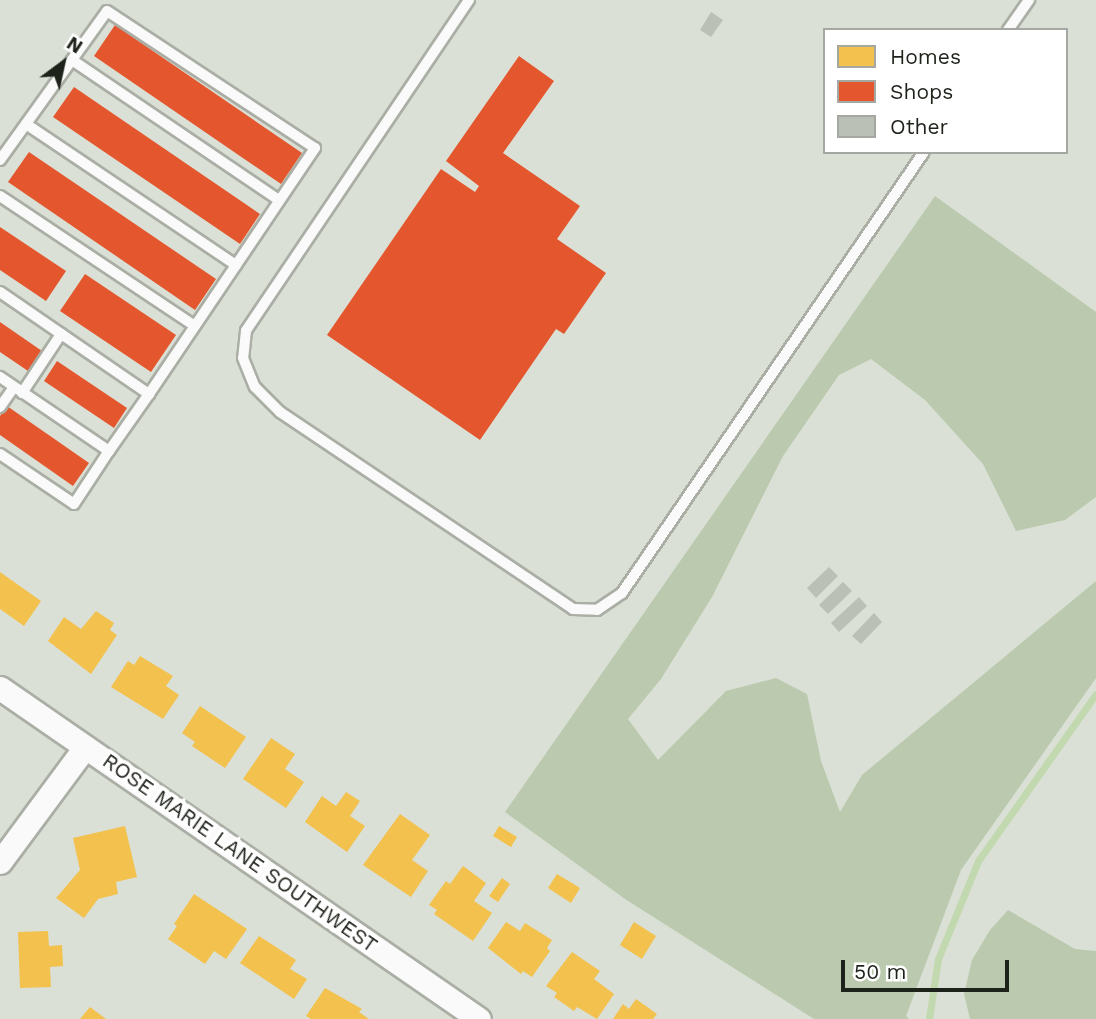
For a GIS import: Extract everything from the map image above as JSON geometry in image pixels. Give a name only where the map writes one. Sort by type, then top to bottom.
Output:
[{"type":"street","name":"ROSE MARIE LANE SOUTHWEST","points":[[0,688],[480,1019]]},
{"type":"street","points":[[0,862],[85,747]]},
{"type":"lane","points":[[469,0],[246,331],[243,358],[255,387],[280,412],[573,609],[597,610],[622,593],[923,154]]},
{"type":"lane","points":[[1009,28],[1029,0]]},
{"type":"lane","points":[[0,160],[107,11],[315,148],[74,504],[0,454]]},
{"type":"lane","points":[[72,60],[279,201]]},
{"type":"lane","points":[[26,124],[236,265]]},
{"type":"lane","points":[[0,196],[195,326]]},
{"type":"lane","points":[[0,292],[149,394]]},
{"type":"lane","points":[[0,407],[18,390],[61,334]]},
{"type":"lane","points":[[0,377],[109,451]]},
{"type":"green space","points":[[935,196],[1096,312],[1096,497],[1065,520],[1016,531],[983,464],[925,400],[871,359],[839,375],[783,456],[712,597],[661,679],[628,719],[658,760],[726,691],[776,678],[807,694],[821,761],[840,812],[862,775],[1096,581],[1096,678],[961,870],[906,1016],[909,1019],[814,1019],[625,899],[505,812]]},
{"type":"green space","points":[[1008,910],[1075,949],[1096,951],[1096,1019],[970,1019],[964,994],[972,960],[990,930]]},
{"type":"building: Homes","points":[[0,572],[41,601],[24,626],[0,609]]},
{"type":"building: Homes","points":[[96,611],[114,623],[110,630],[117,635],[91,674],[48,641],[64,617],[81,629]]},
{"type":"building: Homes","points":[[140,656],[173,676],[166,686],[179,695],[163,719],[111,687],[128,661],[134,665]]},
{"type":"building: Homes","points":[[200,706],[246,737],[225,768],[192,746],[195,742],[182,733]]},
{"type":"building: Homes","points":[[271,738],[295,754],[285,769],[304,782],[286,808],[243,779]]},
{"type":"building: Homes","points":[[346,792],[360,801],[350,816],[365,826],[347,852],[305,822],[322,796],[336,806]]},
{"type":"building: Homes","points":[[400,814],[430,835],[412,860],[428,871],[411,897],[363,865]]},
{"type":"building: Homes","points":[[125,826],[137,877],[116,882],[118,894],[98,899],[84,918],[56,898],[80,870],[73,838]]},
{"type":"building: Homes","points":[[499,826],[517,837],[511,847],[493,836]]},
{"type":"building: Homes","points":[[463,866],[486,883],[474,901],[492,913],[473,941],[434,914],[437,910],[429,905],[446,881],[450,884]]},
{"type":"building: Homes","points":[[557,874],[580,888],[571,903],[548,888]]},
{"type":"building: Homes","points":[[502,878],[510,884],[498,902],[489,896]]},
{"type":"building: Homes","points":[[194,894],[247,929],[226,959],[214,951],[205,964],[168,939],[177,926],[174,924]]},
{"type":"building: Homes","points":[[506,922],[520,931],[525,923],[552,940],[547,948],[550,951],[532,977],[523,971],[521,974],[488,948]]},
{"type":"building: Homes","points":[[634,922],[656,936],[642,959],[620,945]]},
{"type":"building: Homes","points":[[48,931],[49,946],[62,945],[63,966],[50,967],[51,987],[20,988],[18,932]]},
{"type":"building: Homes","points":[[259,936],[296,960],[290,969],[307,979],[294,999],[240,963]]},
{"type":"building: Homes","points":[[572,952],[600,971],[594,979],[614,994],[597,1019],[577,1007],[574,1011],[554,997],[557,993],[546,986]]},
{"type":"building: Homes","points":[[325,988],[362,1009],[359,1012],[369,1019],[311,1019],[306,1016]]},
{"type":"building: Homes","points":[[636,999],[657,1014],[653,1019],[613,1019],[623,1004],[629,1009]]},
{"type":"building: Homes","points":[[90,1007],[106,1019],[80,1019]]},
{"type":"building: Shops","points":[[115,25],[302,153],[281,184],[94,56]]},
{"type":"building: Shops","points":[[519,56],[554,81],[503,153],[580,206],[557,239],[606,273],[564,334],[556,329],[480,440],[327,335],[441,169],[475,192],[479,186],[446,161]]},
{"type":"building: Shops","points":[[74,87],[260,214],[240,244],[53,117]]},
{"type":"building: Shops","points":[[29,152],[216,279],[195,310],[8,182]]},
{"type":"building: Shops","points":[[0,227],[66,271],[46,301],[0,270]]},
{"type":"building: Shops","points":[[85,274],[176,335],[151,372],[60,311]]},
{"type":"building: Shops","points":[[0,322],[42,351],[28,371],[0,352]]},
{"type":"building: Shops","points":[[57,361],[127,408],[114,428],[44,381]]},
{"type":"building: Shops","points":[[7,406],[89,463],[73,486],[0,435],[0,416]]},
{"type":"building: Other","points":[[711,12],[723,20],[711,37],[700,30]]},
{"type":"building: Other","points":[[829,567],[838,576],[816,598],[807,588]]},
{"type":"building: Other","points":[[843,582],[852,591],[828,614],[819,605]]},
{"type":"building: Other","points":[[859,597],[867,606],[839,632],[831,623]]},
{"type":"building: Other","points":[[874,613],[882,622],[861,644],[852,636]]},
{"type":"waterway","points":[[929,1019],[938,959],[978,861],[1096,694]]}]
